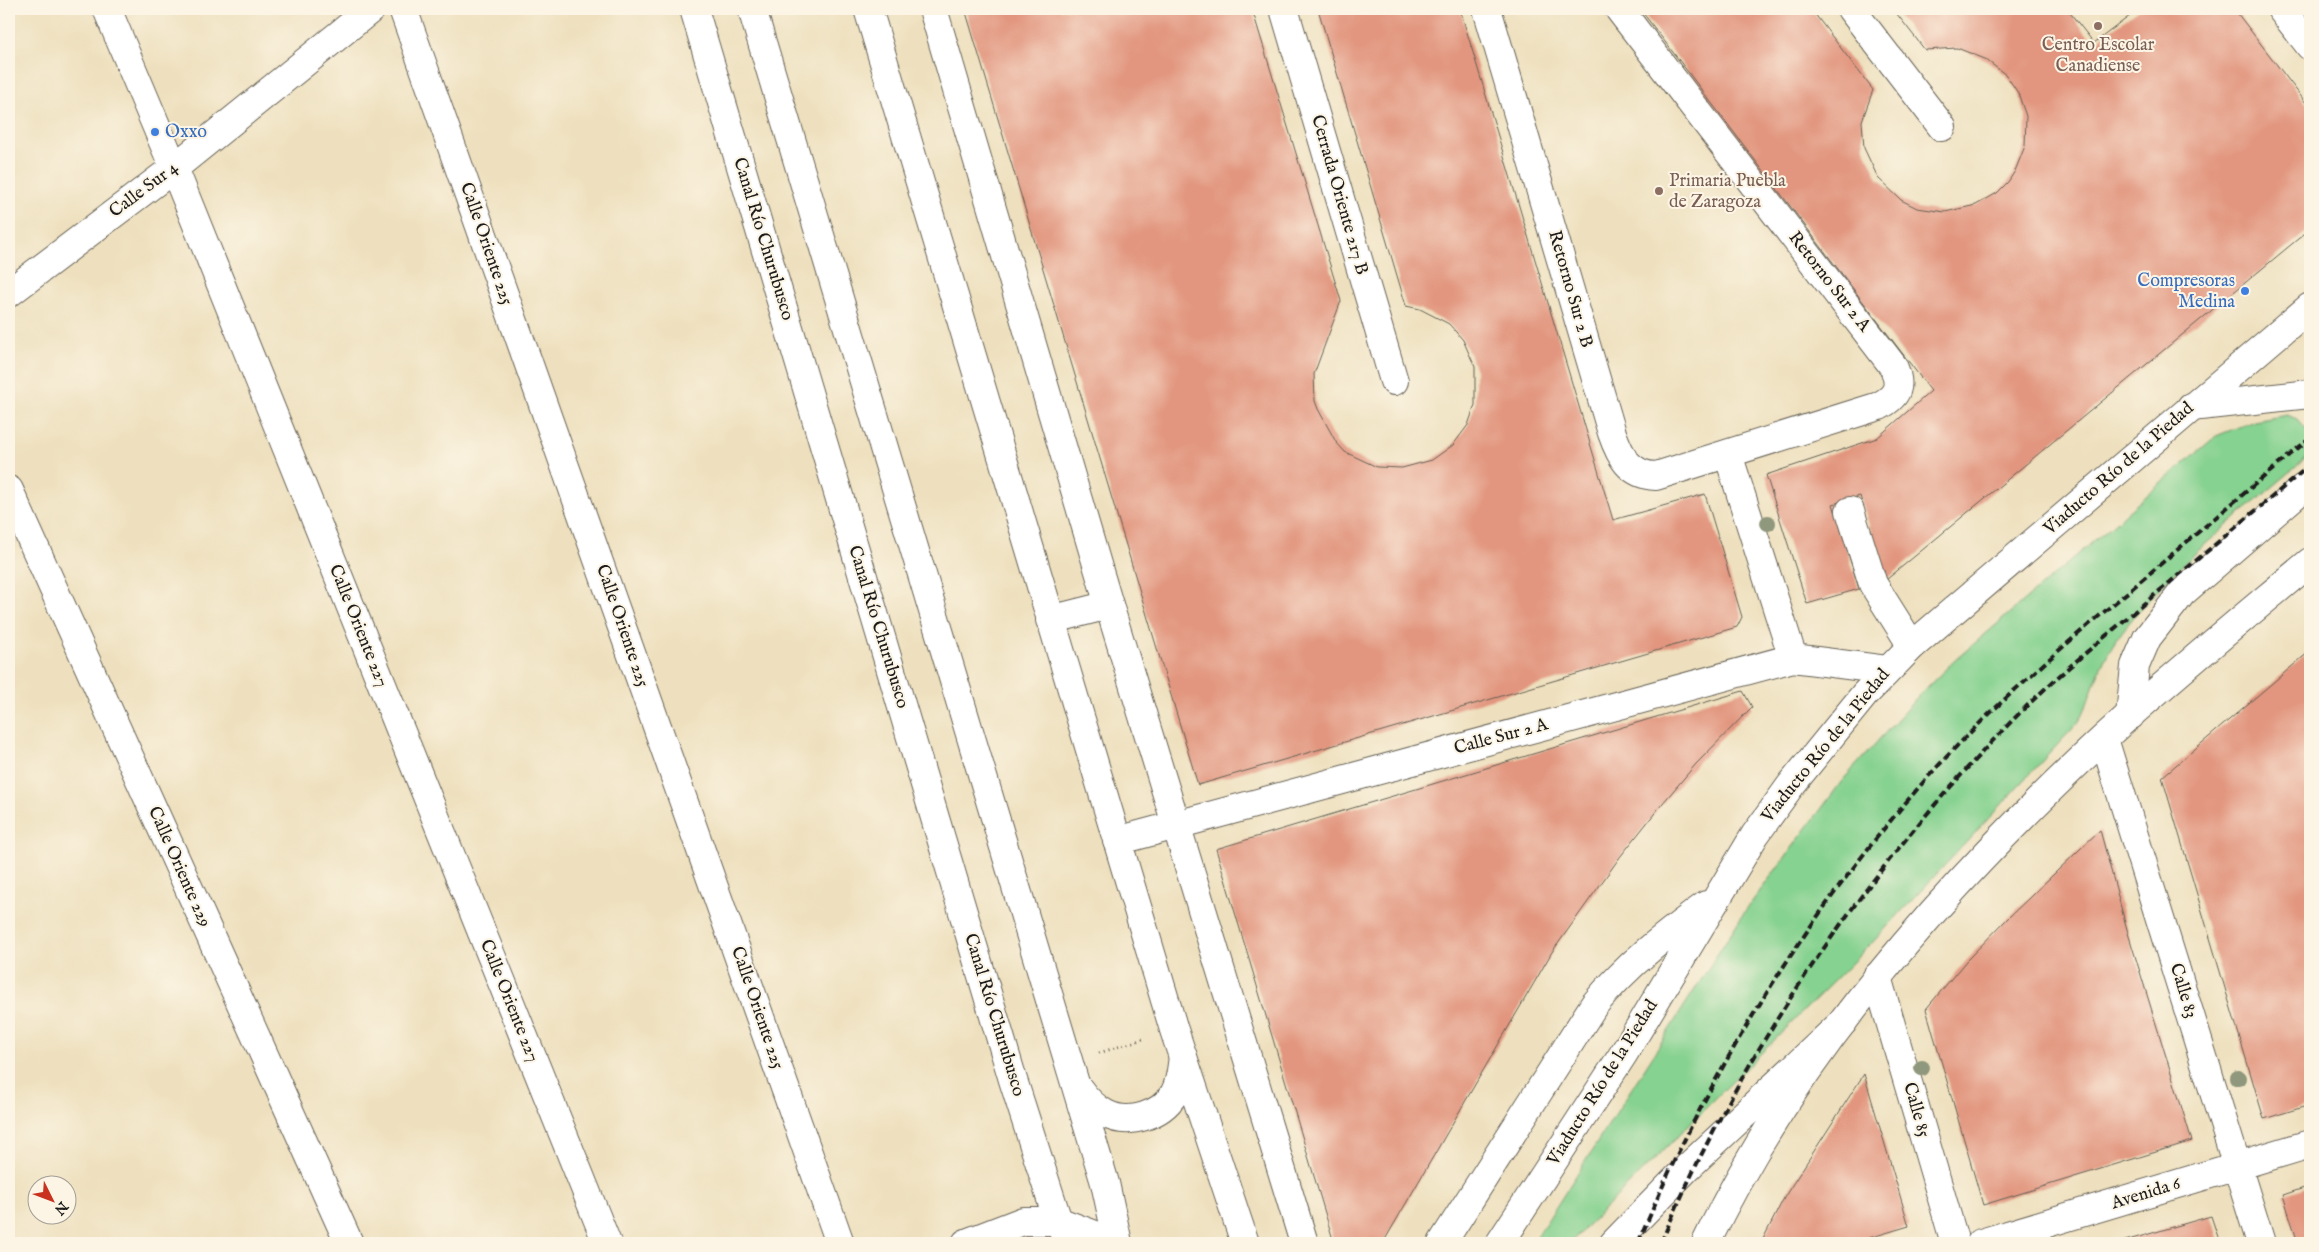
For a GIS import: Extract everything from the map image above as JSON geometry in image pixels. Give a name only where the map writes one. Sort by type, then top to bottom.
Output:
[{"type":"main road","name":"Calle Oriente 227","points":[[107,9],[174,168],[607,1243]]},
{"type":"main road","name":"Calle Sur 4","points":[[9,293],[174,168],[371,9]]},
{"type":"main road","name":"Calle Oriente 225","points":[[403,9],[840,1243]]},
{"type":"main road","name":"Canal Río Churubusco","points":[[694,9],[1007,1061],[1064,1232]]},
{"type":"main road","points":[[752,9],[1105,1183],[1117,1243],[1023,1221],[966,1243]]},
{"type":"main road","points":[[868,9],[1174,1030],[1245,1243]]},
{"type":"main road","points":[[933,9],[1109,605],[1304,1243]]},
{"type":"main road","name":"Cerrada Oriente 217 B","points":[[1284,9],[1394,381]]},
{"type":"main road","name":"Retorno Sur 2 B","points":[[1487,9],[1612,433],[1622,456],[1627,463],[1644,476],[1656,476],[1728,454]]},
{"type":"main road","name":"Retorno Sur 2 A","points":[[1619,9],[1884,354],[1898,377],[1898,386],[1894,394],[1888,401],[1879,406],[1728,454]]},
{"type":"main road","points":[[1851,9],[1942,127]]},
{"type":"main road","points":[[2293,15],[2310,46]]},
{"type":"main road","name":"Viaducto Río de la Piedad","points":[[1500,1243],[1624,1052],[1755,835],[1791,785],[1865,694],[1912,646],[2310,307]]},
{"type":"main road","points":[[2191,407],[2310,394]]},
{"type":"main road","points":[[1728,454],[1793,658]]},
{"type":"main road","points":[[2130,716],[2135,666],[2147,638],[2182,593],[2310,482]]},
{"type":"main road","name":"Calle Oriente 229","points":[[9,490],[349,1243]]},
{"type":"main road","points":[[1850,511],[1873,584],[1912,646]]},
{"type":"main road","points":[[1706,1243],[1726,1200],[1772,1125],[1843,1022],[1914,932],[2030,810],[2104,739],[2310,562]]},
{"type":"main road","points":[[1050,620],[1109,605]]},
{"type":"main road","name":"Calle Sur 2 A","points":[[1117,841],[1793,658],[1887,670]]},
{"type":"main road","name":"Calle 83","points":[[2104,739],[2239,1166],[2261,1243]]},
{"type":"main road","points":[[1442,1243],[1594,1005],[1617,977],[1649,947],[1717,896]]},
{"type":"main road","name":"Calle 85","points":[[1877,977],[1956,1243]]},
{"type":"main road","points":[[1614,1243],[1688,1167],[1843,1022]]},
{"type":"main road","points":[[1072,1074],[1096,1108],[1108,1115],[1123,1119],[1138,1118],[1164,1106],[1174,1094],[1180,1081],[1183,1057]]},
{"type":"main road","name":"Avenida 6","points":[[1982,1243],[2310,1144]]},
{"type":"path","points":[[1072,1074],[1174,1030]]},
{"type":"green space","points":[[2287,415],[2297,419],[2310,434],[2310,451],[2303,461],[2183,565],[2139,611],[2107,655],[2084,712],[2077,724],[1872,943],[1570,1243],[1533,1243],[1745,911],[1842,781],[1919,695],[1954,661],[2216,436],[2254,421]]},
{"type":"building","points":[[965,9],[1252,9],[1341,301],[1314,374],[1315,401],[1336,442],[1345,452],[1377,467],[1402,468],[1432,460],[1453,445],[1468,425],[1475,405],[1475,367],[1463,340],[1449,324],[1420,309],[1406,306],[1318,9],[1460,9],[1613,520],[1705,494],[1742,617],[1737,627],[1198,785]]},
{"type":"building","points":[[1640,9],[1811,9],[1873,90],[1862,121],[1864,148],[1878,178],[1901,200],[1917,208],[1945,212],[1976,205],[1997,193],[2008,182],[2015,171],[2025,146],[2026,116],[2018,93],[2006,75],[1985,59],[1957,48],[1925,50],[1893,9],[2067,9],[2094,43],[2139,9],[2234,9],[2310,108],[2310,229],[1886,580],[1860,496],[1833,504],[1859,589],[1807,604],[1766,475],[1877,438],[1931,391]]},
{"type":"building","points":[[2310,651],[2310,1105],[2264,1119],[2162,777]]},
{"type":"building","points":[[1743,691],[1752,707],[1696,764],[1662,804],[1620,857],[1552,952],[1383,1243],[1334,1243],[1216,849]]},
{"type":"building","points":[[2100,830],[2128,933],[2192,1141],[1983,1205],[1926,1009],[1966,961]]},
{"type":"building","points":[[1864,1074],[1909,1226],[1852,1243],[1761,1243],[1785,1196]]},
{"type":"building","points":[[2310,1186],[2310,1243],[2298,1243],[2283,1195]]},
{"type":"building","points":[[2211,1216],[2220,1243],[2118,1243]]},
{"type":"railway","points":[[1638,1243],[1672,1166],[1703,1104],[1759,1006],[1821,911],[1890,821],[1951,752],[2028,678],[2310,438]]},
{"type":"railway","points":[[1661,1243],[1728,1103],[1767,1035],[1855,905],[1903,843],[1953,784],[2038,696],[2105,636],[2310,465]]},
{"type":"place","name":"Centro Escolar Canadiense","points":[[2098,26]]},
{"type":"place","name":"Oxxo","points":[[155,132]]},
{"type":"place","name":"Primaria Puebla de Zaragoza","points":[[1659,191]]},
{"type":"place","name":"Compresoras Medina","points":[[2245,291]]}]
